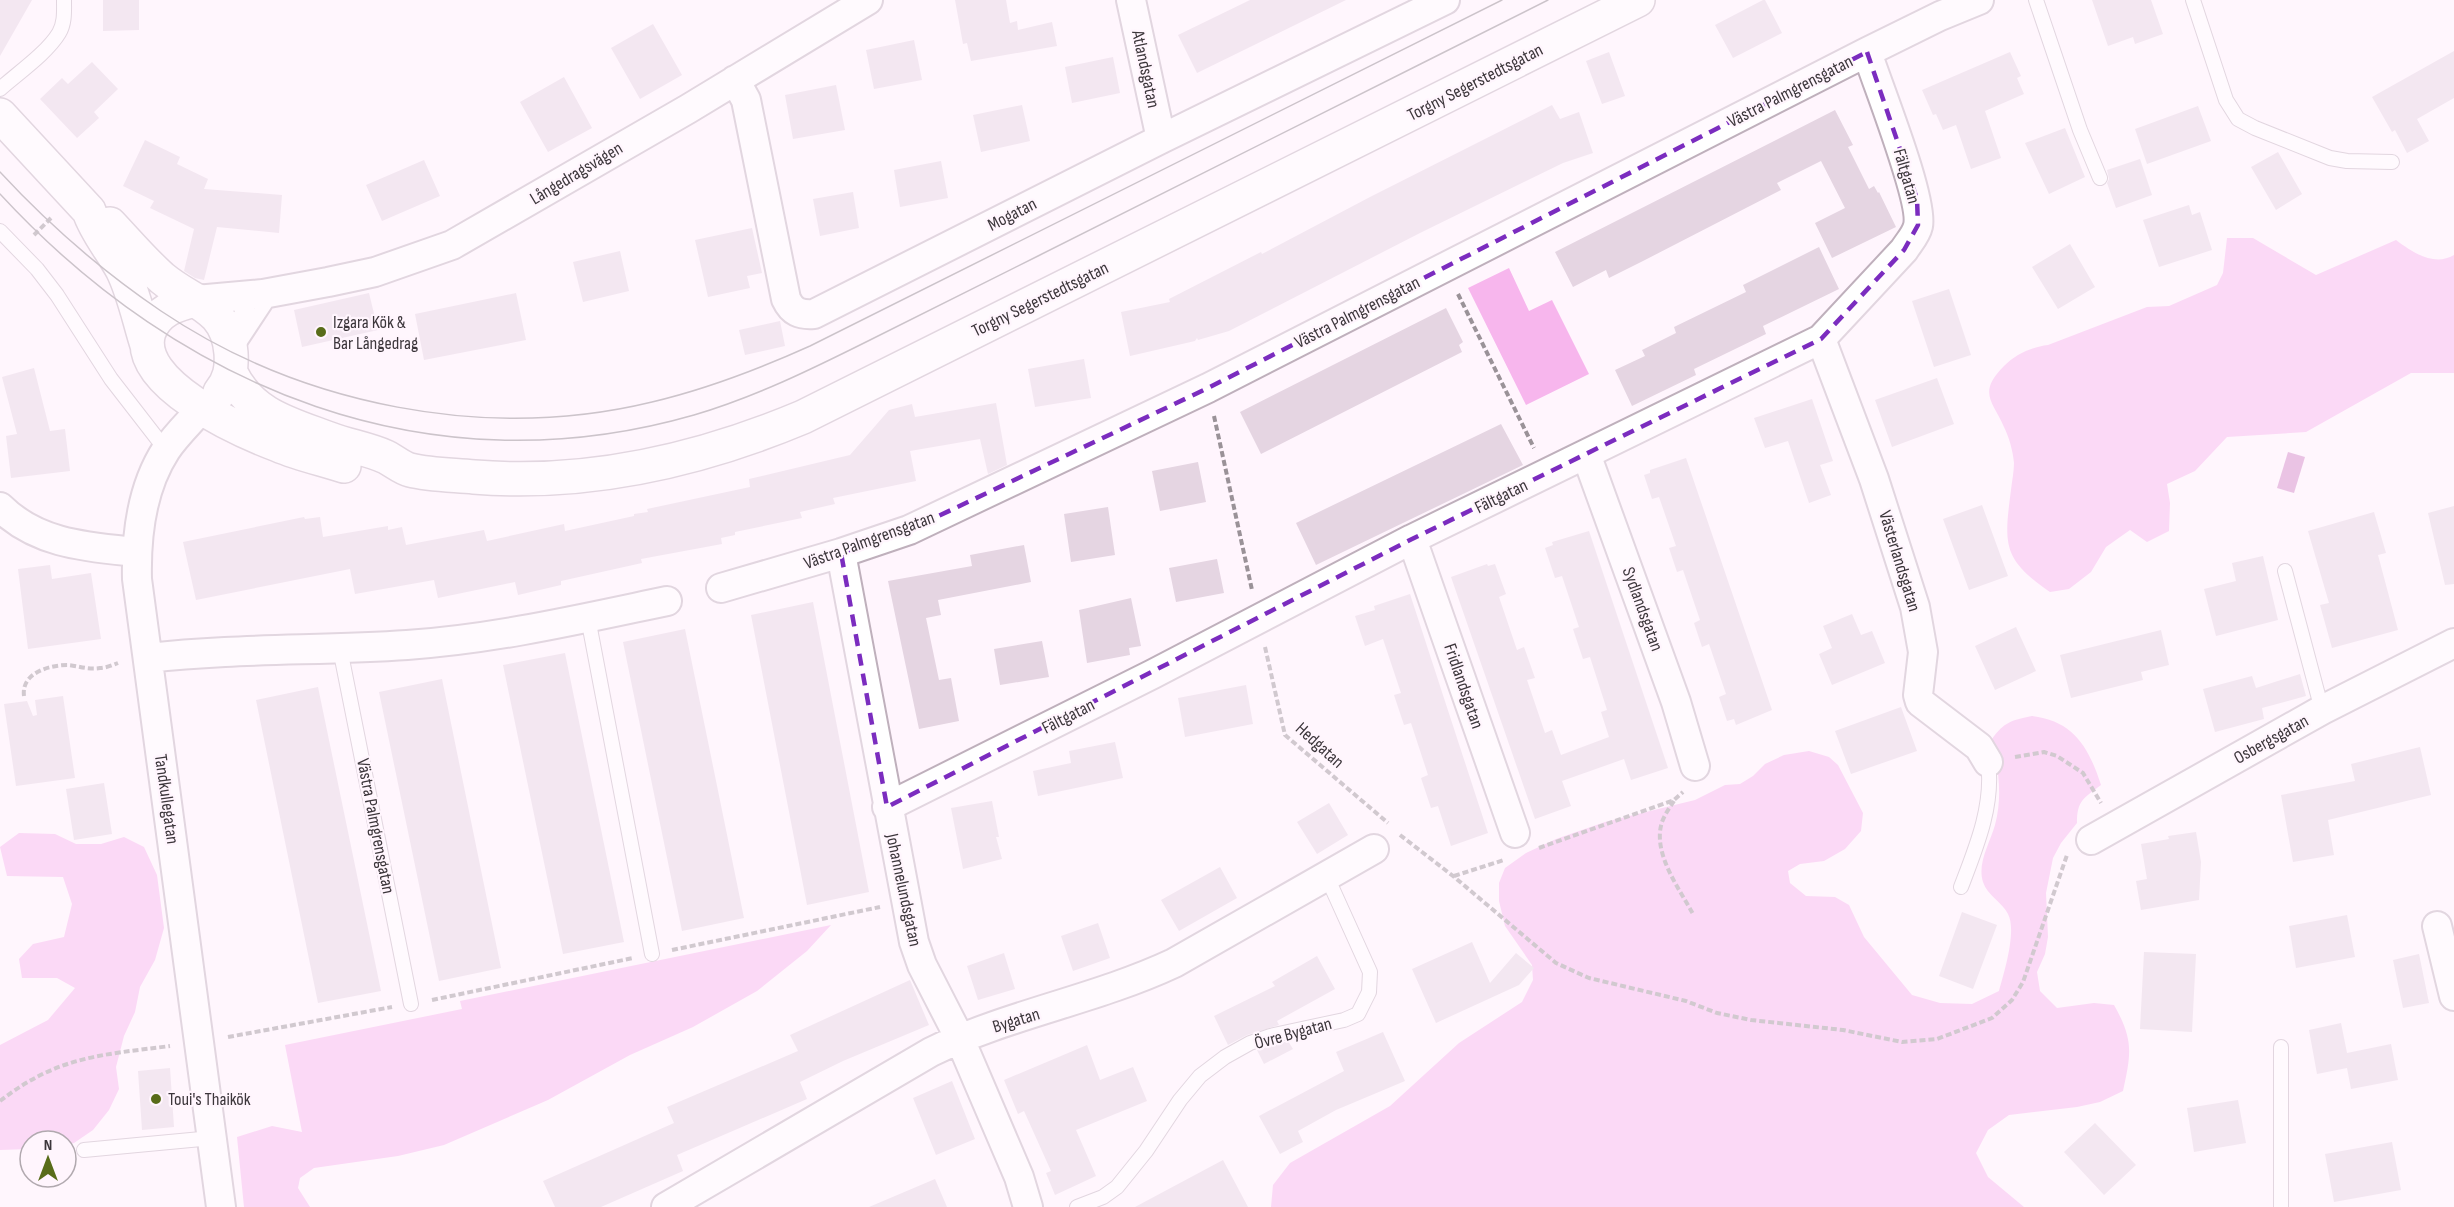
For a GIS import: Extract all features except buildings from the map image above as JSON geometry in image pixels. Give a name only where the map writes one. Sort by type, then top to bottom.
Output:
[{"type":"street","name":"Långedragsvägen","points":[[196,300],[263,294],[375,272],[452,245],[868,0]]},
{"type":"street","name":"Atlandsgatan","points":[[1131,0],[1161,139]]},
{"type":"street","name":"Mogatan","points":[[735,80],[746,100],[786,299],[790,308],[796,313],[806,315],[814,314],[1161,139],[1445,0]]},
{"type":"street","name":"Torgny Segerstedtsgatan","points":[[89,211],[94,226],[120,266],[131,290],[153,363],[168,382],[202,408],[238,429],[279,446],[351,468],[392,475],[409,470],[504,479],[592,475],[651,466],[708,452],[753,438],[813,412],[1638,0]]},
{"type":"street","name":"Västra Palmgrensgatan","points":[[720,588],[841,554],[909,530],[1208,388],[1867,52],[1940,16],[1980,0]]},
{"type":"street","name":"Fältgatan","points":[[887,807],[1412,539],[1821,339],[1904,250],[1918,225],[1917,199],[1867,52]]},
{"type":"street","points":[[0,116],[89,211]]},
{"type":"street","name":"Torgny Segerstedtsgatan","points":[[89,211],[104,217],[162,278],[211,309],[218,316],[226,330],[238,388],[249,401],[281,421],[386,457],[409,470]]},
{"type":"street","points":[[202,408],[225,386],[231,359],[263,294]]},
{"type":"street","points":[[147,345],[149,334],[157,318],[173,306],[196,300]]},
{"type":"street","name":"Västerlandsgatan","points":[[1821,339],[1874,479],[1915,607],[1923,652],[1918,695],[1920,702],[1979,747],[1988,762]]},
{"type":"street","name":"Tandkullegatan","points":[[202,408],[166,450],[147,497],[136,552],[137,579],[221,1207]]},
{"type":"street","name":"Sydlandsgatan","points":[[1586,454],[1676,702],[1695,766]]},
{"type":"street","points":[[0,507],[22,524],[59,541],[80,546],[136,552]]},
{"type":"street","name":"Fridlandsgatan","points":[[1412,539],[1526,841]]},
{"type":"street","name":"Johannelundsgatan","points":[[841,554],[914,942],[921,965],[959,1038],[1019,1177],[1028,1207]]},
{"type":"street","points":[[149,658],[190,654],[410,645],[481,637],[667,601]]},
{"type":"street","name":"Osbergsgatan","points":[[2091,840],[2322,710],[2454,643]]},
{"type":"street","name":"Bygatan","points":[[666,1207],[931,1052],[959,1038],[1149,975],[1374,849]]},
{"type":"street","points":[[2437,926],[2454,996]]},
{"type":"lane","points":[[0,89],[60,31],[63,22],[64,0]]},
{"type":"lane","points":[[2036,0],[2080,130],[2100,178]]},
{"type":"lane","points":[[2193,0],[2226,100],[2238,119],[2254,128],[2330,158],[2347,161],[2392,162]]},
{"type":"lane","points":[[0,231],[37,269],[57,295],[111,379],[166,450]]},
{"type":"lane","points":[[2285,571],[2322,710]]},
{"type":"lane","points":[[588,618],[652,954]]},
{"type":"lane","name":"Västra Palmgrensgatan","points":[[340,649],[411,1004]]},
{"type":"lane","points":[[1961,887],[1982,828],[1989,784],[1988,762]]},
{"type":"lane","name":"Övre Bygatan","points":[[1077,1207],[1103,1197],[1117,1187],[1146,1151],[1180,1100],[1200,1076],[1225,1057],[1250,1043],[1270,1036],[1344,1020],[1358,1014],[1369,992],[1370,972],[1327,877]]},
{"type":"lane","points":[[2281,1207],[2282,1047]]},
{"type":"lane","points":[[84,1150],[212,1138]]},
{"type":"path","points":[[1445,267],[1546,473]]},
{"type":"path","name":"Hedgatan","points":[[1208,388],[1280,722],[1285,735],[1389,824]]},
{"type":"path","points":[[24,696],[23,689],[26,682],[31,674],[38,671],[63,665],[101,668],[123,661],[149,658]]},
{"type":"path","points":[[1988,762],[2044,752],[2057,756],[2083,773]]},
{"type":"path","points":[[1693,914],[1661,847],[1662,821],[1674,800],[1690,784],[1695,766]]},
{"type":"path","points":[[1526,841],[1674,800]]},
{"type":"path","points":[[1396,832],[1453,876],[1556,963],[1589,978],[1686,1001],[1717,1013],[1751,1020],[1843,1030],[1902,1042],[1937,1039],[1968,1029],[1992,1018],[2012,1000],[2023,982],[2055,891]]},
{"type":"path","points":[[1453,876],[1505,860]]},
{"type":"path","points":[[0,1101],[19,1085],[44,1072],[78,1059],[200,1042],[411,1004],[905,902]]},
{"type":"highlighted area","points":[[1867,52],[1917,199],[1918,225],[1904,250],[1821,339],[1412,539],[887,807],[841,553],[909,530],[1208,388]]},
{"type":"shaded area","points":[[2227,238],[2253,238],[2316,275],[2396,240],[2416,253],[2431,259],[2454,255],[2454,373],[2411,373],[2306,432],[2227,437],[2195,471],[2167,484],[2170,503],[2169,531],[2147,542],[2130,530],[2106,547],[2091,572],[2069,589],[2050,592],[2023,570],[2010,549],[2007,524],[2014,469],[2012,449],[1990,397],[1991,383],[2004,366],[2024,352],[2147,307],[2169,306],[2217,285],[2223,273]]},
{"type":"shaded area","points":[[1509,268],[1529,311],[1552,300],[1589,374],[1526,405],[1468,288]]},
{"type":"shaded area","points":[[2288,452],[2305,457],[2294,493],[2277,488]]},
{"type":"shaded area","points":[[2032,716],[2059,724],[2078,738],[2091,759],[2101,785],[2080,804],[2077,823],[2061,843],[2053,858],[2046,893],[2048,937],[2045,954],[2037,972],[2040,991],[2057,1008],[2094,1003],[2114,1005],[2128,1038],[2129,1057],[2123,1091],[2100,1102],[2077,1107],[2009,1115],[1988,1130],[1976,1153],[1988,1177],[2024,1207],[1271,1207],[1273,1185],[1290,1163],[1390,1106],[1459,1043],[1522,1002],[1533,980],[1532,965],[1505,926],[1499,901],[1499,883],[1505,868],[1526,853],[1556,839],[1605,822],[1695,800],[1725,785],[1740,784],[1753,776],[1765,764],[1784,755],[1809,751],[1829,757],[1838,765],[1863,813],[1861,831],[1845,849],[1824,861],[1800,864],[1788,871],[1790,883],[1806,896],[1835,897],[1849,905],[1864,937],[1912,995],[1940,1003],[1972,1004],[1999,991],[2009,952],[2010,921],[2006,910],[1985,887],[1982,875],[1983,860],[1995,825],[1999,803],[1998,771],[1992,739],[2009,723]]},
{"type":"shaded area","points":[[19,833],[55,834],[76,844],[101,844],[124,837],[144,847],[157,875],[164,928],[155,960],[140,987],[135,1012],[124,1036],[116,1067],[119,1089],[109,1110],[93,1130],[78,1140],[78,1129],[18,1129],[18,1149],[0,1150],[0,1045],[48,1020],[75,988],[57,978],[22,978],[19,959],[33,944],[64,937],[72,904],[63,877],[7,876],[0,847]]},
{"type":"shaded area","points":[[831,925],[807,951],[757,991],[693,1027],[630,1055],[548,1100],[444,1145],[398,1156],[314,1168],[300,1178],[298,1188],[310,1207],[244,1207],[237,1137],[272,1126],[302,1132],[285,1045],[462,1009],[460,1001]]},
{"type":"tram line","points":[[0,172],[77,246],[139,296],[216,344],[274,371],[335,392],[398,407],[461,416],[526,418],[589,413],[652,402],[713,385],[810,346],[1502,0]]},
{"type":"tram line","points":[[0,194],[71,263],[148,322],[230,370],[316,406],[406,430],[500,440],[596,435],[694,415],[739,400],[804,372],[1548,0]]},
{"type":"place","name":"Izgara Kök & Bar Långedrag","points":[[321,332]]},
{"type":"place","name":"Toui's Thaikök","points":[[156,1099]]}]
